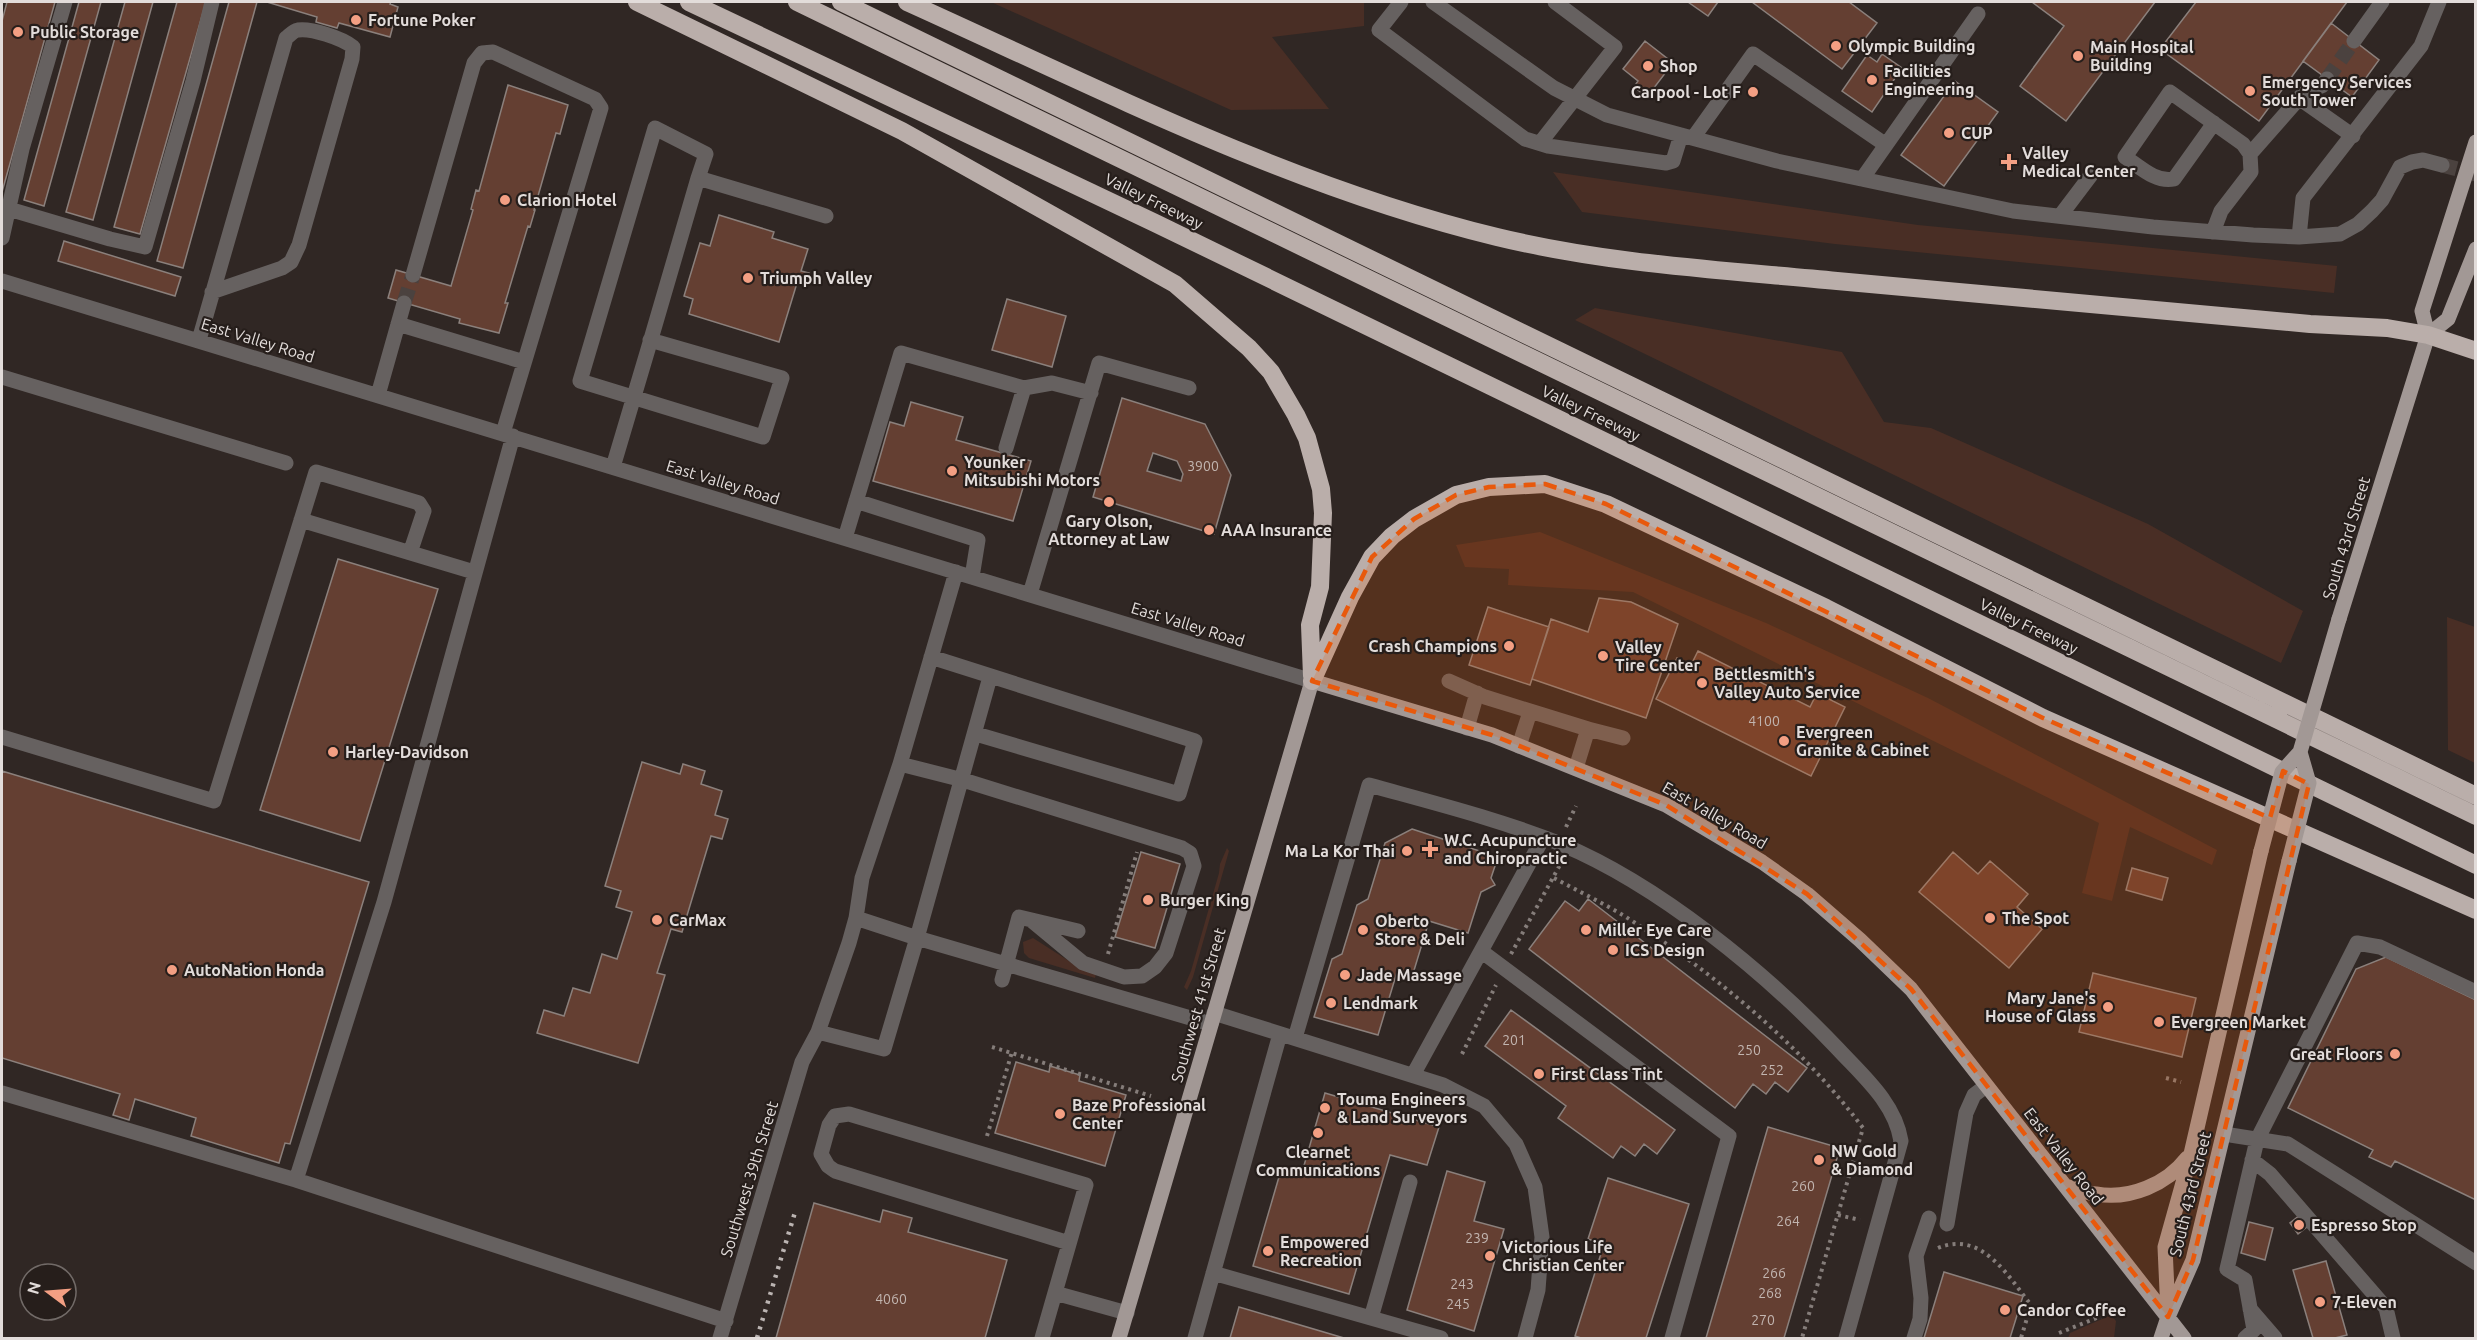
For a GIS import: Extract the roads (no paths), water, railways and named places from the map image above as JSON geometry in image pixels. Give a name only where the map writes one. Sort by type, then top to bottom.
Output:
[{"type":"highway","points":[[637,2],[902,130],[1154,272],[1174,284],[1249,348],[1271,372],[1296,415],[1307,438],[1321,489],[1323,513],[1320,587],[1310,625],[1312,681]]},
{"type":"highway","name":"Valley Freeway","points":[[688,2],[1155,223],[2475,864]]},
{"type":"highway","points":[[797,2],[2475,816]]},
{"type":"highway","points":[[841,2],[2475,796]]},
{"type":"highway","points":[[908,2],[1256,158],[1428,219],[1574,254],[1731,271],[2310,324],[2387,328],[2428,335],[2475,351]]},
{"type":"highway","points":[[1312,681],[1372,557],[1392,536],[1414,519],[1456,495],[1489,487],[1545,484],[1606,504],[1826,608],[2043,718],[2475,910]]},
{"type":"main road","name":"South 43rd Street","points":[[2168,1317],[2165,1247],[2191,1154],[2261,851],[2282,772],[2300,752],[2428,335],[2422,311],[2475,142]]},
{"type":"main road","name":"South 43rd Street","points":[[2428,335],[2448,319],[2475,249]]},
{"type":"main road","name":"East Valley Road","points":[[1312,681],[1519,746],[1666,806],[1762,862],[1807,894],[1911,989],[2184,1338]]},
{"type":"main road","name":"Southwest 41st Street","points":[[1119,1338],[1312,681]]},
{"type":"main road","name":"South 43rd Street","points":[[2168,1317],[2193,1260],[2289,861],[2310,783],[2300,752]]},
{"type":"main road","points":[[2065,1186],[2097,1195],[2125,1195],[2164,1180],[2178,1170],[2191,1154]]},
{"type":"main road","points":[[2161,1338],[2168,1317]]},
{"type":"street","points":[[2,238],[5,208],[65,2]]},
{"type":"street","points":[[5,208],[145,247],[193,81],[212,2]]},
{"type":"street","points":[[1401,2],[1379,30],[1525,139],[1666,163],[1673,161],[1687,137],[1753,54],[1886,145]]},
{"type":"street","points":[[1433,2],[1554,88],[1606,115],[1777,161],[2013,211],[2213,232],[2299,237],[2340,234],[2358,224],[2382,200],[2400,167],[2423,160],[2442,165]]},
{"type":"street","points":[[1540,143],[1615,47],[1555,2]]},
{"type":"street","points":[[2354,41],[2382,2]]},
{"type":"street","points":[[2299,237],[2303,198],[2421,46],[2439,2]]},
{"type":"street","points":[[1862,179],[1978,14]]},
{"type":"street","points":[[199,340],[212,292],[286,38],[295,30],[306,30],[344,40],[352,46],[352,59],[299,245],[291,262],[282,268],[212,292]]},
{"type":"street","points":[[296,1180],[384,902],[474,572],[524,362],[601,108],[595,99],[493,52],[482,53],[474,63],[413,275]]},
{"type":"street","points":[[2250,154],[2299,98],[2313,87],[2322,86],[2327,79]]},
{"type":"street","points":[[2213,232],[2221,211],[2251,172],[2250,154],[2243,144],[2214,123],[2170,92],[2125,157],[2154,177],[2166,181],[2174,179],[2214,123]]},
{"type":"street","points":[[2299,98],[2353,136]]},
{"type":"street","points":[[613,467],[634,397],[651,340],[698,178],[706,154],[655,128],[579,381],[634,397],[763,437],[782,378],[651,340]]},
{"type":"street","points":[[2060,216],[2091,175]]},
{"type":"street","points":[[698,178],[826,216]]},
{"type":"street","name":"East Valley Road","points":[[2,281],[1312,681]]},
{"type":"street","points":[[378,395],[404,303]]},
{"type":"street","points":[[398,324],[524,362]]},
{"type":"street","points":[[845,538],[901,353],[1024,388],[1052,383],[1091,393]]},
{"type":"street","points":[[1030,594],[1099,363],[1189,388]]},
{"type":"street","points":[[2,377],[286,463]]},
{"type":"street","points":[[1006,448],[1024,388]]},
{"type":"street","points":[[2,737],[214,801],[316,472],[419,503],[424,511],[410,553]]},
{"type":"street","points":[[856,501],[978,540],[972,577]]},
{"type":"street","points":[[301,520],[474,572]]},
{"type":"street","name":"Southwest 39th Street","points":[[720,1338],[802,1062],[818,1032],[856,918],[862,878],[900,764],[956,572]]},
{"type":"street","points":[[931,657],[1194,741],[1179,794],[976,734]]},
{"type":"street","points":[[818,1032],[884,1049],[963,780],[990,677]]},
{"type":"street","points":[[1449,681],[1530,712],[1623,738]]},
{"type":"street","points":[[1467,728],[1477,693]]},
{"type":"street","points":[[1519,746],[1530,712]]},
{"type":"street","points":[[1576,768],[1588,729]]},
{"type":"street","points":[[900,764],[963,780],[1110,825],[1182,848],[1190,853],[1194,866],[1166,953],[1155,967],[1142,976],[1124,977],[1083,963],[1031,920]]},
{"type":"street","points":[[1295,1038],[1369,785],[1481,815],[1560,844],[1602,863],[1678,910],[1723,944],[1821,1031],[1882,1097],[1892,1113],[1899,1127],[1901,1141],[1846,1338]]},
{"type":"street","points":[[1413,1075],[1543,838]]},
{"type":"street","points":[[1002,980],[1019,917],[1078,931]]},
{"type":"street","points":[[856,918],[1006,964],[1213,1019],[1295,1038],[1443,1085],[1484,1106],[1516,1144],[1535,1187],[1542,1237],[1538,1290],[1525,1338]]},
{"type":"street","points":[[2245,1338],[2254,1330],[2245,1280],[2227,1269],[2257,1140],[2357,943],[2380,947],[2475,992]]},
{"type":"street","points":[[1481,951],[1729,1136],[1672,1338]]},
{"type":"street","points":[[1195,1338],[1280,1034]]},
{"type":"street","points":[[1947,1224],[1966,1113],[1974,1095],[1986,1086]]},
{"type":"street","points":[[2,1093],[296,1180],[726,1321]]},
{"type":"street","points":[[1042,1338],[1086,1185],[849,1114],[835,1116],[829,1125],[821,1154],[828,1166],[836,1171],[1069,1243]]},
{"type":"street","points":[[2224,1134],[2288,1144],[2475,1263]]},
{"type":"street","points":[[2252,1160],[2270,1174],[2386,1308],[2393,1338]]},
{"type":"street","points":[[1371,1318],[1410,1182]]},
{"type":"street","points":[[1914,1338],[1920,1319],[1921,1298],[1916,1256],[1929,1218]]},
{"type":"street","points":[[1213,1273],[1441,1338]]},
{"type":"street","points":[[1055,1293],[1127,1312]]},
{"type":"street","points":[[2250,1309],[2275,1338]]},
{"type":"tunnel","points":[[2327,79],[2354,41]]},
{"type":"tunnel","points":[[2442,165],[2476,174]]},
{"type":"tunnel","points":[[404,303],[413,275]]},
{"type":"railway","points":[[757,1338],[796,1209]]},
{"type":"place","name":"Fortune Poker","points":[[356,20]]},
{"type":"place","name":"Public Storage","points":[[18,32]]},
{"type":"place","name":"Olympic Building","points":[[1836,46]]},
{"type":"place","name":"Main Hospital Building","points":[[2078,56]]},
{"type":"place","name":"Shop","points":[[1648,66]]},
{"type":"place","name":"Facilities Engineering","points":[[1872,80]]},
{"type":"place","name":"Emergency Services South Tower","points":[[2250,91]]},
{"type":"place","name":"Carpool - Lot F","points":[[1753,92]]},
{"type":"place","name":"CUP","points":[[1949,133]]},
{"type":"place","name":"Valley Medical Center","points":[[2009,162]]},
{"type":"place","name":"Clarion Hotel","points":[[505,200]]},
{"type":"place","name":"Triumph Valley","points":[[748,278]]},
{"type":"place","name":"Younker Mitsubishi Motors","points":[[952,471]]},
{"type":"place","name":"Gary Olson, Attorney at Law","points":[[1109,502]]},
{"type":"place","name":"AAA Insurance","points":[[1209,530]]},
{"type":"place","name":"Crash Champions","points":[[1509,646]]},
{"type":"place","name":"Valley Tire Center","points":[[1603,656]]},
{"type":"place","name":"Bettlesmith's Valley Auto Service","points":[[1702,683]]},
{"type":"place","name":"Evergreen Granite & Cabinet","points":[[1784,741]]},
{"type":"place","name":"Harley-Davidson","points":[[333,752]]},
{"type":"place","name":"W.C. Acupuncture and Chiropractic","points":[[1430,849]]},
{"type":"place","name":"Ma La Kor Thai","points":[[1407,851]]},
{"type":"place","name":"Burger King","points":[[1148,900]]},
{"type":"place","name":"The Spot","points":[[1990,918]]},
{"type":"place","name":"CarMax","points":[[657,920]]},
{"type":"place","name":"Oberto Store & Deli","points":[[1363,930]]},
{"type":"place","name":"Miller Eye Care","points":[[1586,930]]},
{"type":"place","name":"ICS Design","points":[[1613,950]]},
{"type":"place","name":"AutoNation Honda","points":[[172,970]]},
{"type":"place","name":"Jade Massage","points":[[1345,975]]},
{"type":"place","name":"Lendmark","points":[[1331,1003]]},
{"type":"place","name":"Mary Jane's House of Glass","points":[[2108,1007]]},
{"type":"place","name":"Evergreen Market","points":[[2159,1022]]},
{"type":"place","name":"Great Floors","points":[[2395,1054]]},
{"type":"place","name":"First Class Tint","points":[[1539,1074]]},
{"type":"place","name":"Touma Engineers & Land Surveyors","points":[[1325,1108]]},
{"type":"place","name":"Baze Professional Center","points":[[1060,1114]]},
{"type":"place","name":"Clearnet Communications","points":[[1318,1133]]},
{"type":"place","name":"NW Gold & Diamond","points":[[1819,1160]]},
{"type":"place","name":"Espresso Stop","points":[[2299,1225]]},
{"type":"place","name":"Empowered Recreation","points":[[1268,1251]]},
{"type":"place","name":"Victorious Life Christian Center","points":[[1490,1256]]},
{"type":"place","name":"7-Eleven","points":[[2320,1302]]},
{"type":"place","name":"Candor Coffee","points":[[2005,1310]]}]
